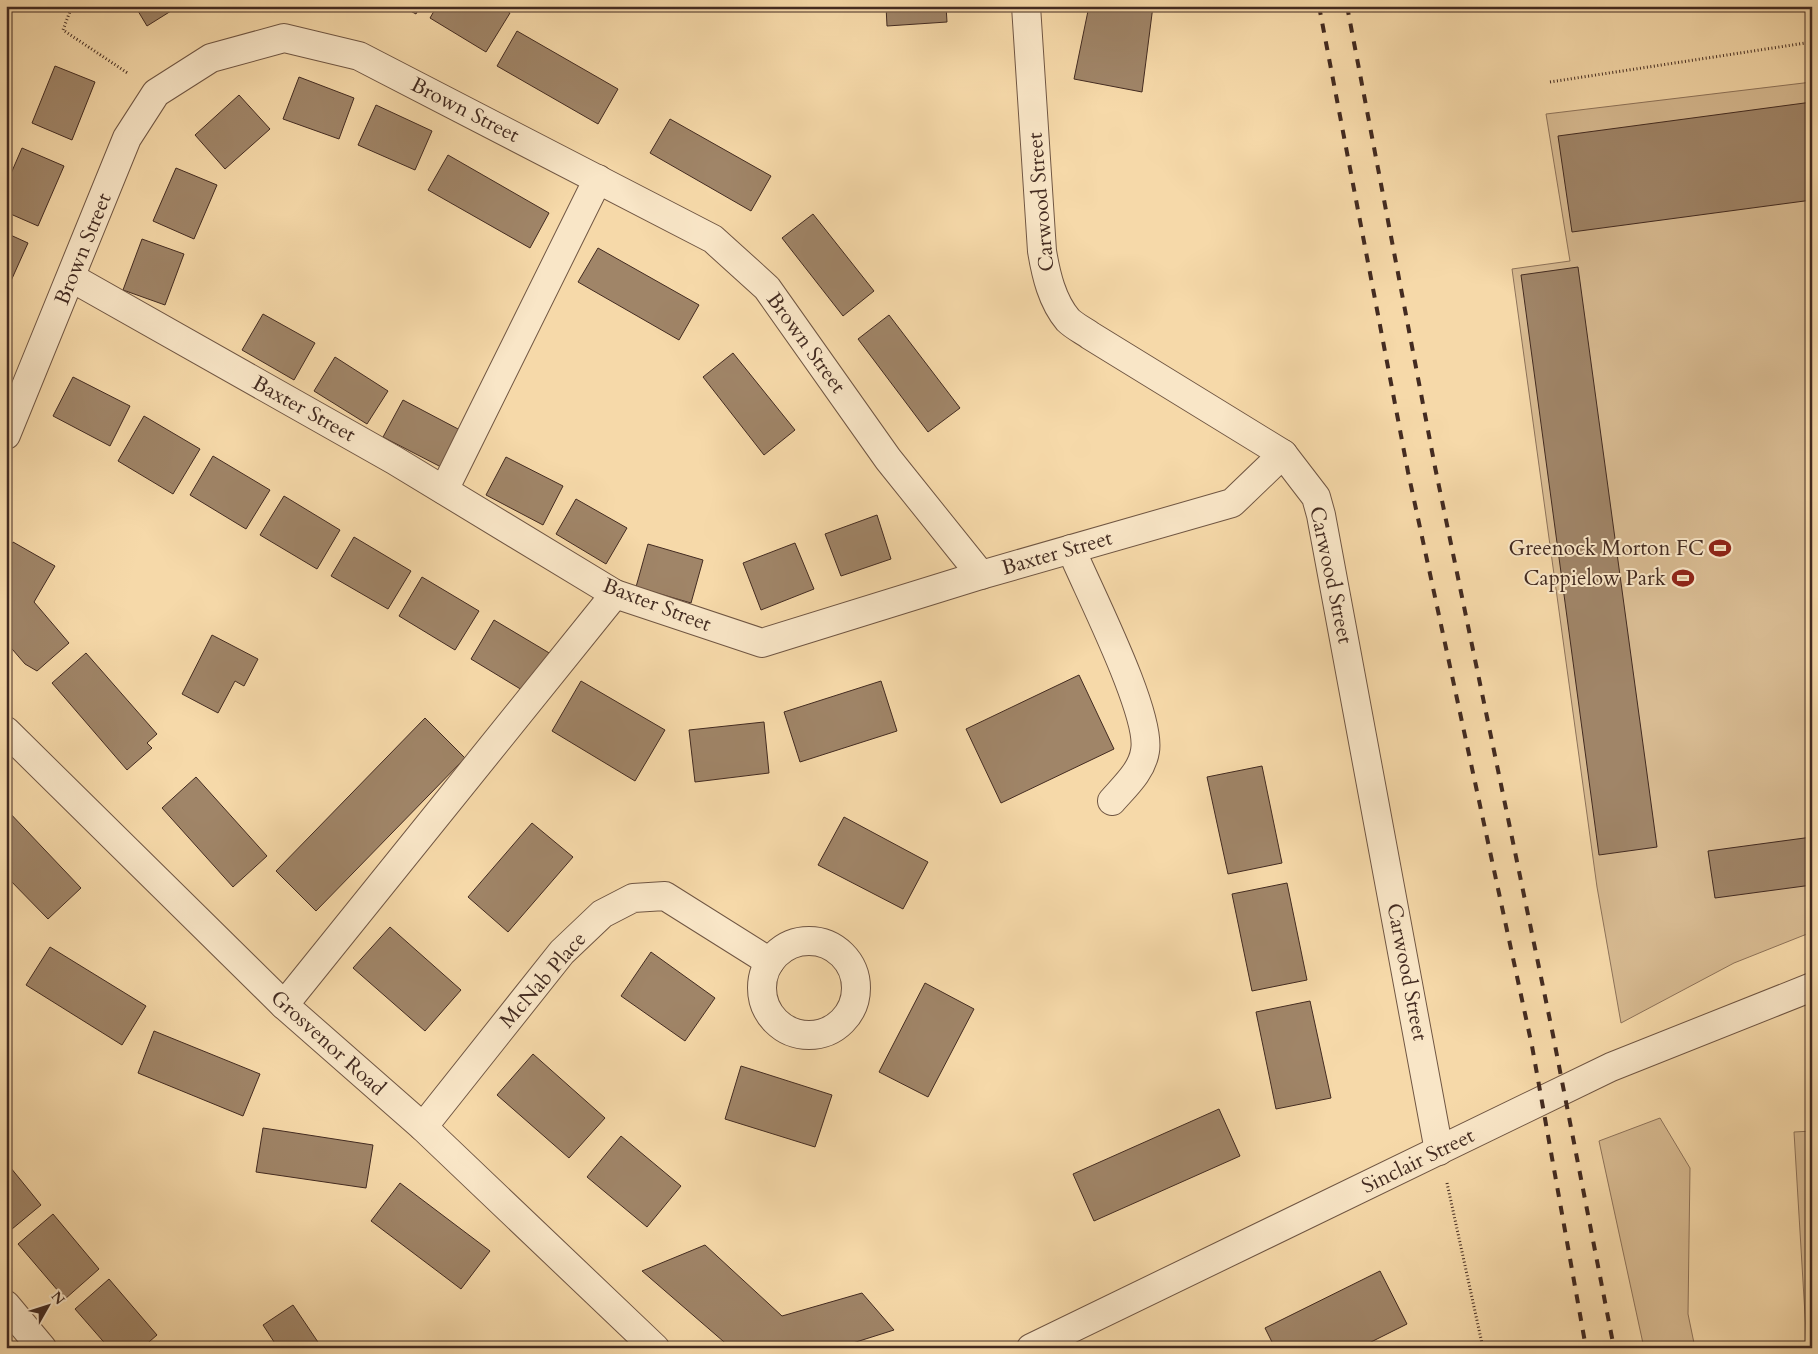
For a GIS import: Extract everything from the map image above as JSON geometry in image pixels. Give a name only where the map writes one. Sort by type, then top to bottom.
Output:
[{"type":"street","name":"Carwood Street","points":[[1026,6],[1042,251],[1046,275],[1055,298],[1069,321],[1090,336],[1283,454],[1316,497],[1321,515],[1439,1151]]},
{"type":"street","name":"Brown Street","points":[[6,435],[72,278],[127,138],[156,93],[211,58],[284,38],[359,56],[713,238],[767,288],[888,458],[981,576]]},
{"type":"street","points":[[444,490],[598,179]]},
{"type":"street","name":"Baxter Street","points":[[72,278],[444,490],[615,594],[762,643],[1070,549],[1232,503],[1283,454]]},
{"type":"street","points":[[1070,549],[1126,672],[1145,734],[1146,750],[1140,767],[1112,802]]},
{"type":"street","points":[[284,1005],[615,594]]},
{"type":"street","name":"Grosvenor Road","points":[[6,731],[284,1005],[423,1127],[655,1348]]},
{"type":"street","name":"McNab Place","points":[[423,1127],[562,952],[602,914],[633,898],[665,896],[770,962]]},
{"type":"street","name":"Sinclair Street","points":[[1031,1348],[1611,1067],[1812,987]]},
{"type":"street","points":[[6,1305],[42,1348]]},
{"type":"path","points":[[72,6],[63,30],[156,93]]},
{"type":"path","points":[[1550,82],[1812,42]]},
{"type":"path","points":[[1439,1151],[1483,1348]]},
{"type":"shaded area","name":"Cappielow Park","points":[[1812,82],[1812,932],[1734,963],[1621,1023],[1597,887],[1512,269],[1570,261],[1546,114]]},
{"type":"shaded area","points":[[1660,1118],[1690,1168],[1688,1314],[1695,1348],[1644,1348],[1599,1141]]},
{"type":"shaded area","points":[[1812,1131],[1812,1348],[1807,1348],[1794,1132]]},
{"type":"building","points":[[135,6],[179,6],[147,26]]},
{"type":"building","points":[[401,6],[420,6],[416,14]]},
{"type":"building","points":[[437,6],[499,6],[510,13],[486,52],[430,18]]},
{"type":"building","points":[[886,6],[946,6],[947,22],[887,26]]},
{"type":"building","points":[[1089,6],[1153,6],[1142,92],[1074,79]]},
{"type":"building","points":[[517,31],[618,89],[598,124],[497,66]]},
{"type":"building","points":[[55,66],[95,82],[72,140],[32,123]]},
{"type":"building","points":[[299,77],[354,98],[339,139],[283,119]]},
{"type":"building","points":[[239,95],[270,129],[225,169],[195,135]]},
{"type":"building","points":[[1812,102],[1812,200],[1572,232],[1558,136]]},
{"type":"building","points":[[376,105],[432,131],[415,170],[358,145]]},
{"type":"building","points":[[670,119],[771,176],[751,211],[650,153]]},
{"type":"building","points":[[22,148],[64,166],[38,226],[6,212],[6,185]]},
{"type":"building","points":[[448,155],[549,213],[530,248],[428,190]]},
{"type":"building","points":[[176,168],[217,185],[194,239],[153,221]]},
{"type":"building","points":[[813,214],[874,291],[843,316],[782,238]]},
{"type":"building","points":[[6,233],[28,243],[6,292]]},
{"type":"building","points":[[142,239],[184,254],[165,305],[123,290]]},
{"type":"building","points":[[598,248],[699,305],[679,340],[578,282]]},
{"type":"building","points":[[1578,267],[1657,847],[1599,855],[1521,275]]},
{"type":"building","points":[[263,314],[315,343],[294,380],[242,350]]},
{"type":"building","points":[[889,315],[960,408],[928,432],[858,339]]},
{"type":"building","points":[[733,353],[795,430],[764,455],[703,377]]},
{"type":"building","points":[[335,357],[388,391],[367,424],[314,391]]},
{"type":"building","points":[[73,377],[130,406],[110,446],[53,416]]},
{"type":"building","points":[[403,400],[460,430],[441,467],[383,437]]},
{"type":"building","points":[[144,416],[200,449],[173,494],[118,461]]},
{"type":"building","points":[[213,456],[270,490],[246,529],[190,495]]},
{"type":"building","points":[[506,457],[563,486],[543,525],[486,495]]},
{"type":"building","points":[[284,496],[340,530],[317,569],[260,535]]},
{"type":"building","points":[[576,499],[627,528],[606,564],[556,534]]},
{"type":"building","points":[[877,515],[891,559],[841,576],[825,534]]},
{"type":"building","points":[[354,537],[411,571],[388,609],[331,576]]},
{"type":"building","points":[[13,542],[55,566],[34,602],[69,643],[37,671],[25,664],[6,642],[6,554]]},
{"type":"building","points":[[795,543],[814,589],[761,610],[743,563]]},
{"type":"building","points":[[648,544],[703,560],[691,603],[636,587]]},
{"type":"building","points":[[422,577],[479,611],[455,650],[399,616]]},
{"type":"building","points":[[494,620],[551,654],[527,693],[471,659]]},
{"type":"building","points":[[212,635],[258,659],[244,686],[235,681],[218,713],[182,694]]},
{"type":"building","points":[[86,653],[157,734],[147,743],[152,748],[127,770],[52,683]]},
{"type":"building","points":[[1079,675],[1114,749],[1001,803],[966,729]]},
{"type":"building","points":[[581,681],[665,730],[635,781],[552,731]]},
{"type":"building","points":[[881,681],[897,731],[800,762],[784,712]]},
{"type":"building","points":[[425,718],[465,758],[316,911],[276,871]]},
{"type":"building","points":[[764,722],[769,773],[695,782],[689,730]]},
{"type":"building","points":[[1262,766],[1282,863],[1228,874],[1207,777]]},
{"type":"building","points":[[196,777],[267,856],[233,887],[162,808]]},
{"type":"building","points":[[6,809],[81,888],[48,919],[6,876]]},
{"type":"building","points":[[844,817],[928,862],[903,909],[818,865]]},
{"type":"building","points":[[532,823],[573,857],[508,932],[468,897]]},
{"type":"building","points":[[1812,837],[1812,885],[1715,898],[1708,851]]},
{"type":"building","points":[[1287,883],[1307,980],[1252,991],[1232,894]]},
{"type":"building","points":[[390,927],[461,990],[425,1031],[353,968]]},
{"type":"building","points":[[50,947],[146,1006],[122,1045],[26,985]]},
{"type":"building","points":[[651,952],[715,998],[685,1041],[621,996]]},
{"type":"building","points":[[925,983],[974,1009],[928,1097],[879,1072]]},
{"type":"building","points":[[1310,1001],[1331,1098],[1276,1109],[1256,1012]]},
{"type":"building","points":[[154,1031],[260,1074],[243,1116],[138,1073]]},
{"type":"building","points":[[533,1054],[605,1118],[569,1158],[497,1095]]},
{"type":"building","points":[[741,1066],[832,1095],[815,1147],[725,1119]]},
{"type":"building","points":[[1219,1109],[1240,1156],[1094,1221],[1073,1174]]},
{"type":"building","points":[[263,1128],[373,1145],[366,1188],[256,1172]]},
{"type":"building","points":[[621,1136],[681,1186],[647,1227],[587,1177]]},
{"type":"building","points":[[6,1162],[41,1205],[6,1234]]},
{"type":"building","points":[[400,1183],[490,1251],[461,1289],[371,1221]]},
{"type":"building","points":[[53,1214],[99,1269],[65,1299],[18,1244]]},
{"type":"building","points":[[705,1245],[782,1316],[862,1293],[894,1330],[837,1348],[731,1348],[642,1271]]},
{"type":"building","points":[[1380,1271],[1407,1324],[1359,1348],[1275,1348],[1265,1328]]},
{"type":"building","points":[[109,1279],[157,1335],[142,1348],[109,1348],[75,1309]]},
{"type":"building","points":[[293,1305],[322,1348],[278,1348],[263,1325]]},
{"type":"railway","points":[[1319,6],[1408,472],[1532,1046],[1586,1348]]},
{"type":"railway","points":[[1347,6],[1435,467],[1552,1030],[1614,1348]]},
{"type":"place","name":"Greenock Morton FC","points":[[1720,548]]},
{"type":"place","name":"Cappielow Park","points":[[1683,578]]}]
